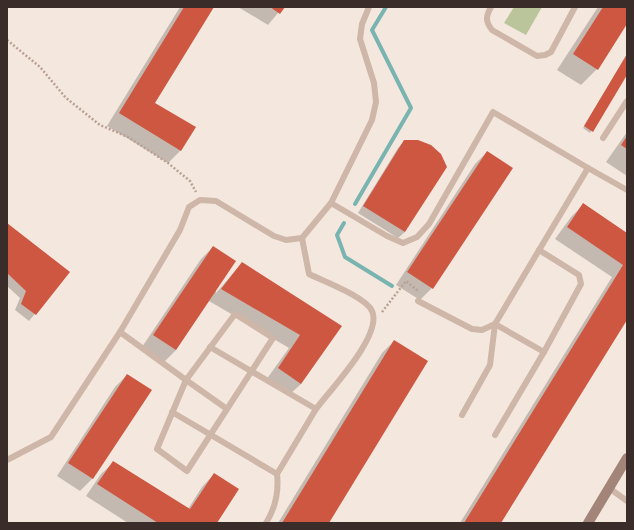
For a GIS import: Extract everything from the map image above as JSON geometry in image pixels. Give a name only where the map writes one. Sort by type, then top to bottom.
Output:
[{"type":"street","points":[[588,523],[627,458]]},
{"type":"lane","points":[[7,460],[51,437],[120,332],[180,230],[189,207],[200,200],[216,201],[274,236],[286,240],[302,238],[331,203],[372,120],[376,102],[374,83],[360,39],[362,24],[369,7]]},
{"type":"lane","points":[[491,7],[486,16],[487,23],[492,30],[537,56],[545,55],[551,52],[575,7]]},
{"type":"lane","points":[[603,138],[627,101]]},
{"type":"lane","points":[[331,203],[387,236],[403,243],[417,236],[429,224],[493,112],[627,190]]},
{"type":"lane","points":[[462,415],[490,365],[495,324],[588,168]]},
{"type":"lane","points":[[266,523],[274,511],[278,488],[277,474],[316,409],[365,344],[374,322],[372,310],[363,301],[309,274],[302,238]]},
{"type":"lane","points":[[495,435],[544,352],[581,284],[579,275],[538,250]]},
{"type":"lane","points":[[418,301],[472,329],[482,330],[495,324]]},
{"type":"lane","points":[[234,314],[273,338],[187,471],[157,449],[186,380],[210,347],[234,314]]},
{"type":"lane","points":[[495,324],[544,352]]},
{"type":"lane","points":[[120,332],[227,409]]},
{"type":"lane","points":[[210,347],[316,409]]},
{"type":"lane","points":[[172,412],[277,474]]},
{"type":"lane","points":[[609,488],[627,500]]},
{"type":"path","points":[[7,40],[40,67],[66,98],[100,125],[128,137],[168,162],[190,181],[200,200]]},
{"type":"path","points":[[374,322],[406,281],[419,291],[418,301]]},
{"type":"green space","points":[[514,7],[542,7],[526,35],[504,23]]},
{"type":"building","points":[[184,7],[214,7],[155,103],[196,127],[181,151],[119,113]]},
{"type":"building","points":[[270,7],[285,7],[280,14]]},
{"type":"building","points":[[603,7],[627,7],[627,24],[598,70],[573,54]]},
{"type":"building","points":[[627,54],[627,75],[593,132],[584,126]]},
{"type":"building","points":[[627,136],[627,149],[621,145]]},
{"type":"building","points":[[404,140],[418,140],[431,145],[441,154],[447,167],[405,232],[363,206]]},
{"type":"building","points":[[487,151],[513,168],[433,289],[407,272]]},
{"type":"building","points":[[583,203],[627,233],[627,320],[501,523],[464,523],[623,265],[567,227]]},
{"type":"building","points":[[7,223],[70,272],[36,315],[21,304],[26,291],[7,273]]},
{"type":"building","points":[[213,246],[236,261],[176,350],[153,335]]},
{"type":"building","points":[[242,262],[342,326],[301,384],[278,368],[300,335],[221,289]]},
{"type":"building","points":[[394,340],[428,361],[329,523],[282,523]]},
{"type":"building","points":[[127,374],[152,390],[93,479],[68,463]]},
{"type":"building","points":[[113,461],[190,509],[214,473],[239,489],[217,523],[158,523],[97,484]]},
{"type":"waterway","points":[[355,204],[411,108],[372,30],[386,7]]},
{"type":"waterway","points":[[344,223],[337,235],[345,257],[392,286]]}]
